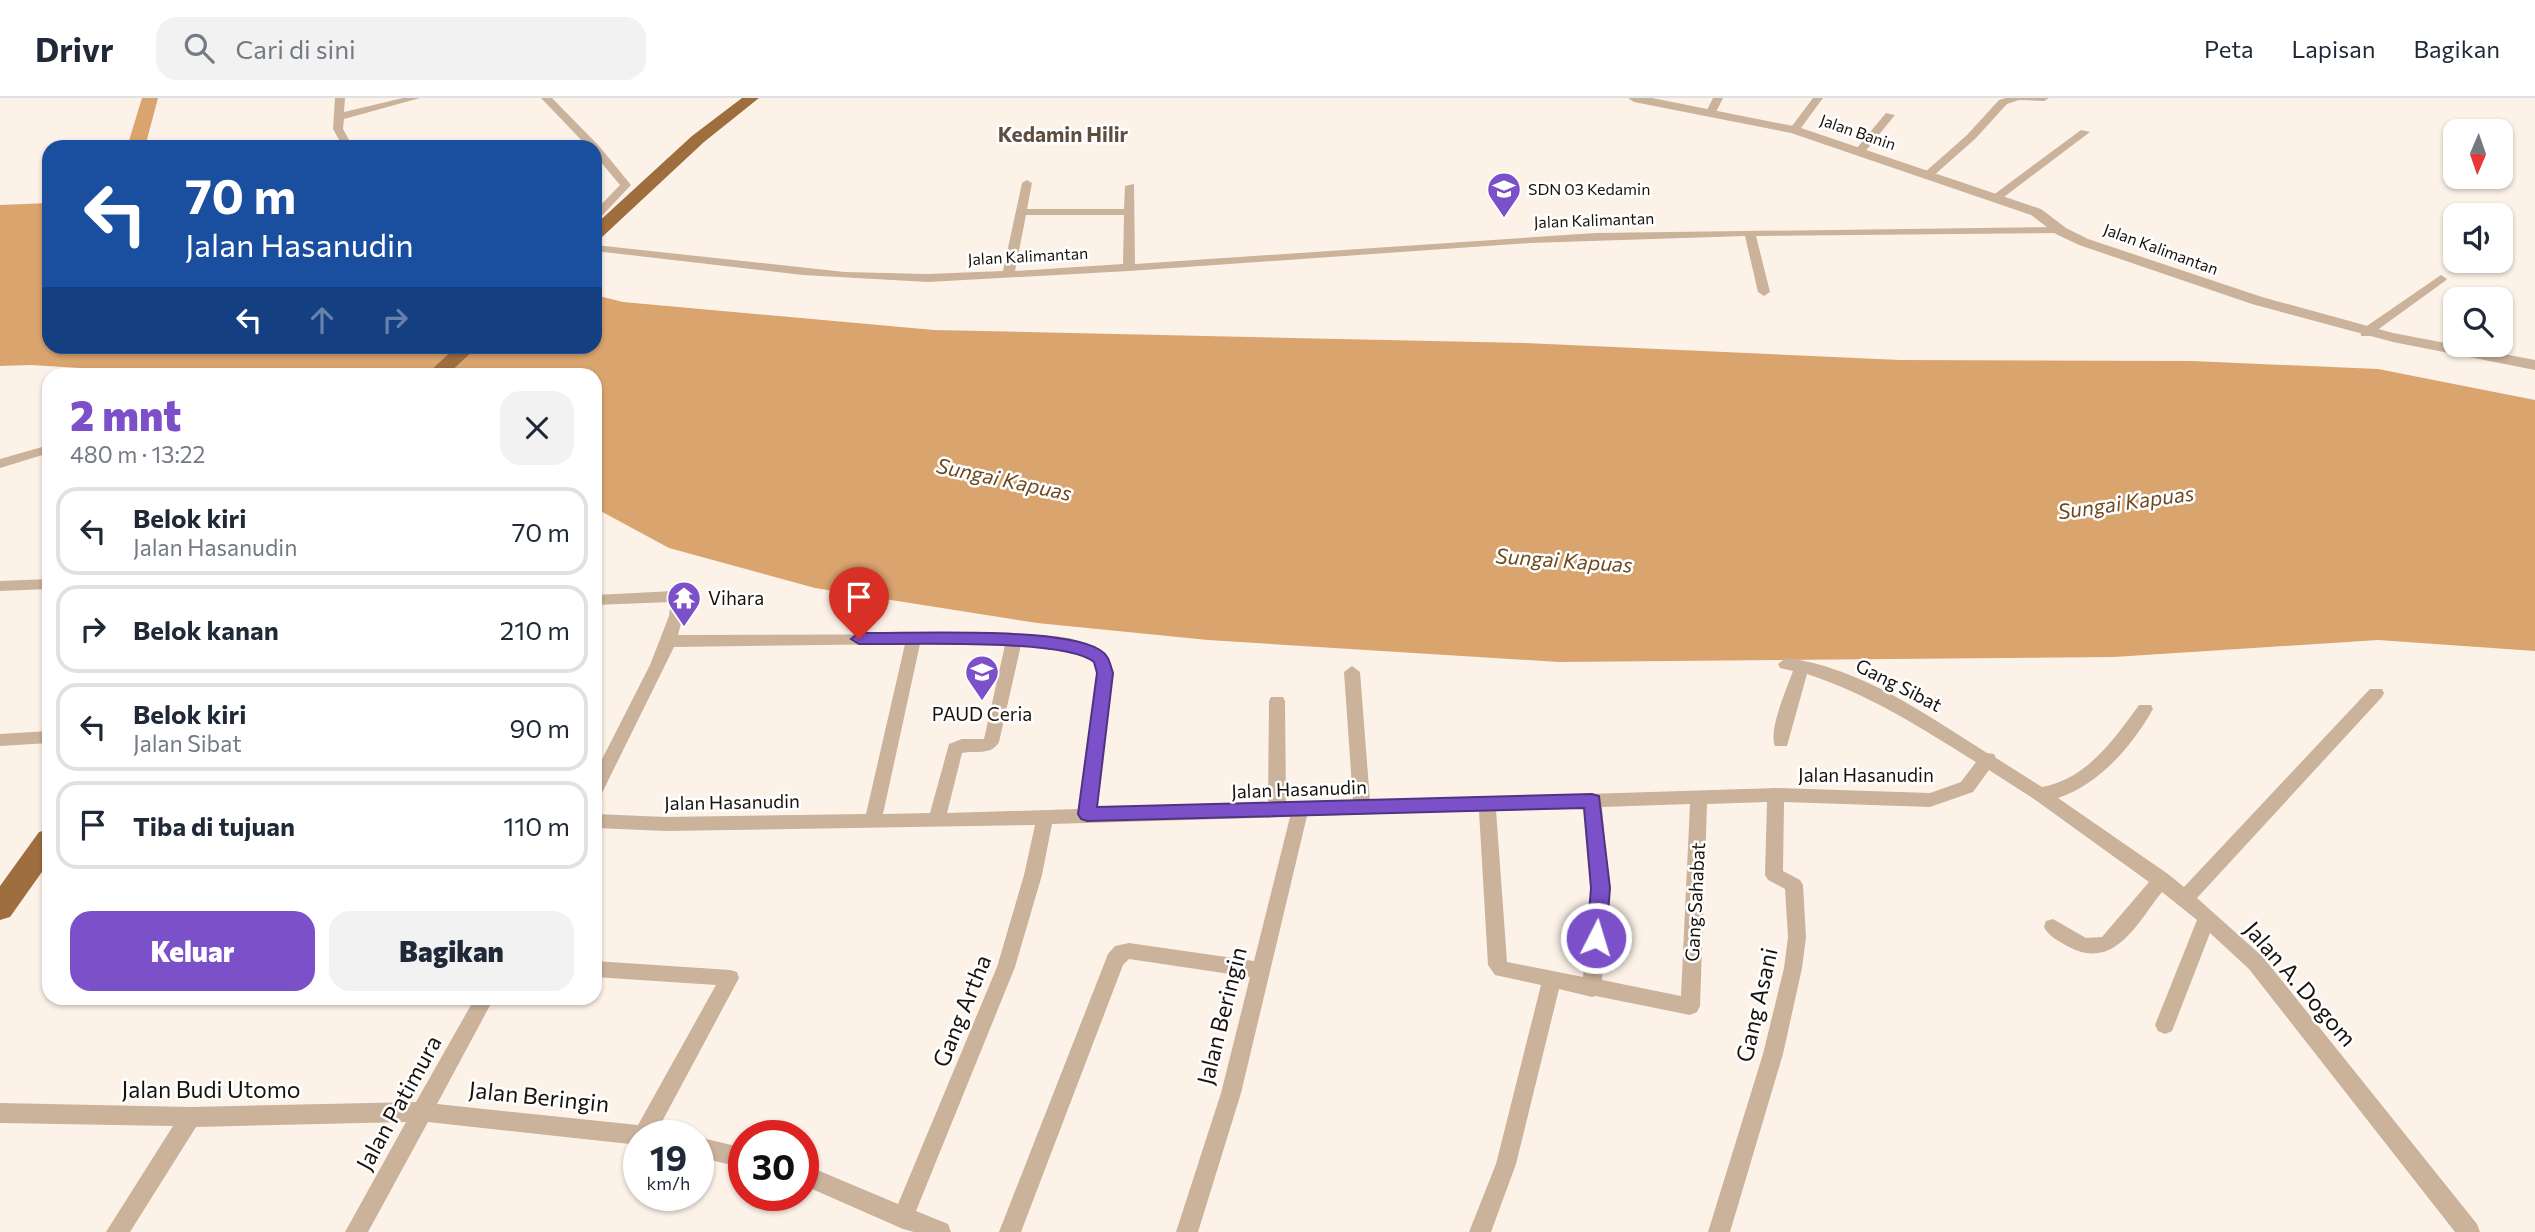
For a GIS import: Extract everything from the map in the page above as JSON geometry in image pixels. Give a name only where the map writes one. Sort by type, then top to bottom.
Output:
[{"type":"highway","points":[[602,228],[743,98]]},
{"type":"highway","points":[[698,139],[751,98]]},
{"type":"highway","points":[[444,368],[460,354]]},
{"type":"highway","points":[[0,908],[42,850]]},
{"type":"street","points":[[340,98],[338,128],[344,140]]},
{"type":"street","points":[[338,117],[415,98]]},
{"type":"street","points":[[546,98],[586,140]]},
{"type":"street","name":"Jalan Banin","points":[[1634,98],[1794,130],[1996,198],[2047,218],[2060,230]]},
{"type":"street","points":[[1711,112],[1718,98]]},
{"type":"street","points":[[1794,130],[1818,98]]},
{"type":"street","points":[[1928,175],[2003,102],[2016,98]]},
{"type":"street","points":[[2022,98],[2044,98]]},
{"type":"street","points":[[1860,151],[1890,115]]},
{"type":"street","points":[[1996,198],[2085,132]]},
{"type":"street","points":[[602,157],[626,185],[602,210]]},
{"type":"street","points":[[1008,274],[1027,183]]},
{"type":"street","points":[[1129,268],[1130,186]]},
{"type":"street","points":[[1020,212],[1130,212]]},
{"type":"street","name":"Jalan Kalimantan","points":[[602,249],[889,279],[1129,268],[1520,241],[1750,233],[2060,230],[2208,285],[2365,333],[2535,365]]},
{"type":"street","points":[[1750,233],[1764,292]]},
{"type":"street","points":[[2365,333],[2441,279]]},
{"type":"street","points":[[0,464],[42,451]]},
{"type":"street","points":[[0,586],[42,584]]},
{"type":"street","points":[[602,600],[674,596],[679,600],[679,608],[668,640],[602,762]]},
{"type":"street","points":[[873,820],[914,638]]},
{"type":"street","points":[[668,640],[1014,640],[1070,646],[1093,653],[1101,659],[1105,673],[1087,814]]},
{"type":"street","points":[[937,820],[955,749],[962,745],[987,746],[991,742],[1014,640]]},
{"type":"street","name":"Gang Sibat","points":[[1781,742],[1794,665],[1848,681],[1899,706],[1988,759]]},
{"type":"street","points":[[1352,672],[1362,808]]},
{"type":"street","points":[[2185,898],[2375,693]]},
{"type":"street","points":[[1276,811],[1277,701]]},
{"type":"street","points":[[2040,794],[2053,793],[2086,776],[2108,756],[2145,709]]},
{"type":"street","points":[[0,740],[42,737]]},
{"type":"street","name":"Jalan Hasanudin","points":[[602,821],[666,824],[937,820],[1776,795],[1930,800],[1967,787],[1988,759]]},
{"type":"street","name":"Jalan A. Dogom","points":[[1988,759],[2162,879],[2256,963],[2469,1232]]},
{"type":"street","name":"Gang Asani","points":[[1719,1232],[1773,1054],[1793,968],[1797,937],[1794,885],[1774,875],[1776,795]]},
{"type":"street","name":"Gang Sahabat","points":[[1592,989],[1690,1006],[1699,797]]},
{"type":"street","points":[[1487,804],[1497,965],[1502,969],[1592,989],[1600,888],[1592,801]]},
{"type":"street","name":"Jalan Beringin","points":[[1187,1232],[1231,1093],[1300,810]]},
{"type":"street","name":"Gang Artha","points":[[903,1218],[1006,967],[1033,875],[1045,817]]},
{"type":"street","points":[[2053,927],[2077,943],[2091,948],[2102,948],[2162,879]]},
{"type":"street","points":[[2165,1025],[2207,918]]},
{"type":"street","points":[[1010,1232],[1115,960],[1122,952],[1261,970]]},
{"type":"street","points":[[602,969],[730,978],[654,1120]]},
{"type":"street","points":[[1480,1232],[1506,1164],[1552,980]]},
{"type":"street","name":"Jalan Patimura","points":[[356,1232],[481,1005]]},
{"type":"street","name":"Jalan Beringin","points":[[423,1112],[623,1133]]},
{"type":"street","name":"Jalan Budi Utomo","points":[[0,1113],[191,1117],[423,1112]]},
{"type":"street","points":[[117,1232],[191,1117]]},
{"type":"street","points":[[819,1181],[940,1232]]},
{"type":"water","name":"Sungai Kapuas","points":[[42,203],[42,354],[602,354],[602,297],[623,302],[934,330],[1525,343],[1900,360],[2192,361],[2378,369],[2535,400],[2535,651],[2378,640],[2114,657],[1559,662],[1208,640],[1037,623],[815,588],[669,548],[602,512],[602,368],[0,366],[0,205]]},
{"type":"waterway","points":[[137,140],[150,98]]},
{"type":"place","name":"SDN 03 Kedamin","points":[[1504,219]]},
{"type":"place","name":"Vihara","points":[[684,628]]},
{"type":"place","name":"PAUD Ceria","points":[[982,702]]},
{"type":"district","name":"Kedamin Hilir","points":[[1063,135]]},
{"type":"route","points":[[859,639],[1014,640],[1070,646],[1093,653],[1101,659],[1105,673],[1104,686],[1087,814],[1259,812],[1592,801],[1600,888],[1596,938]]}]
